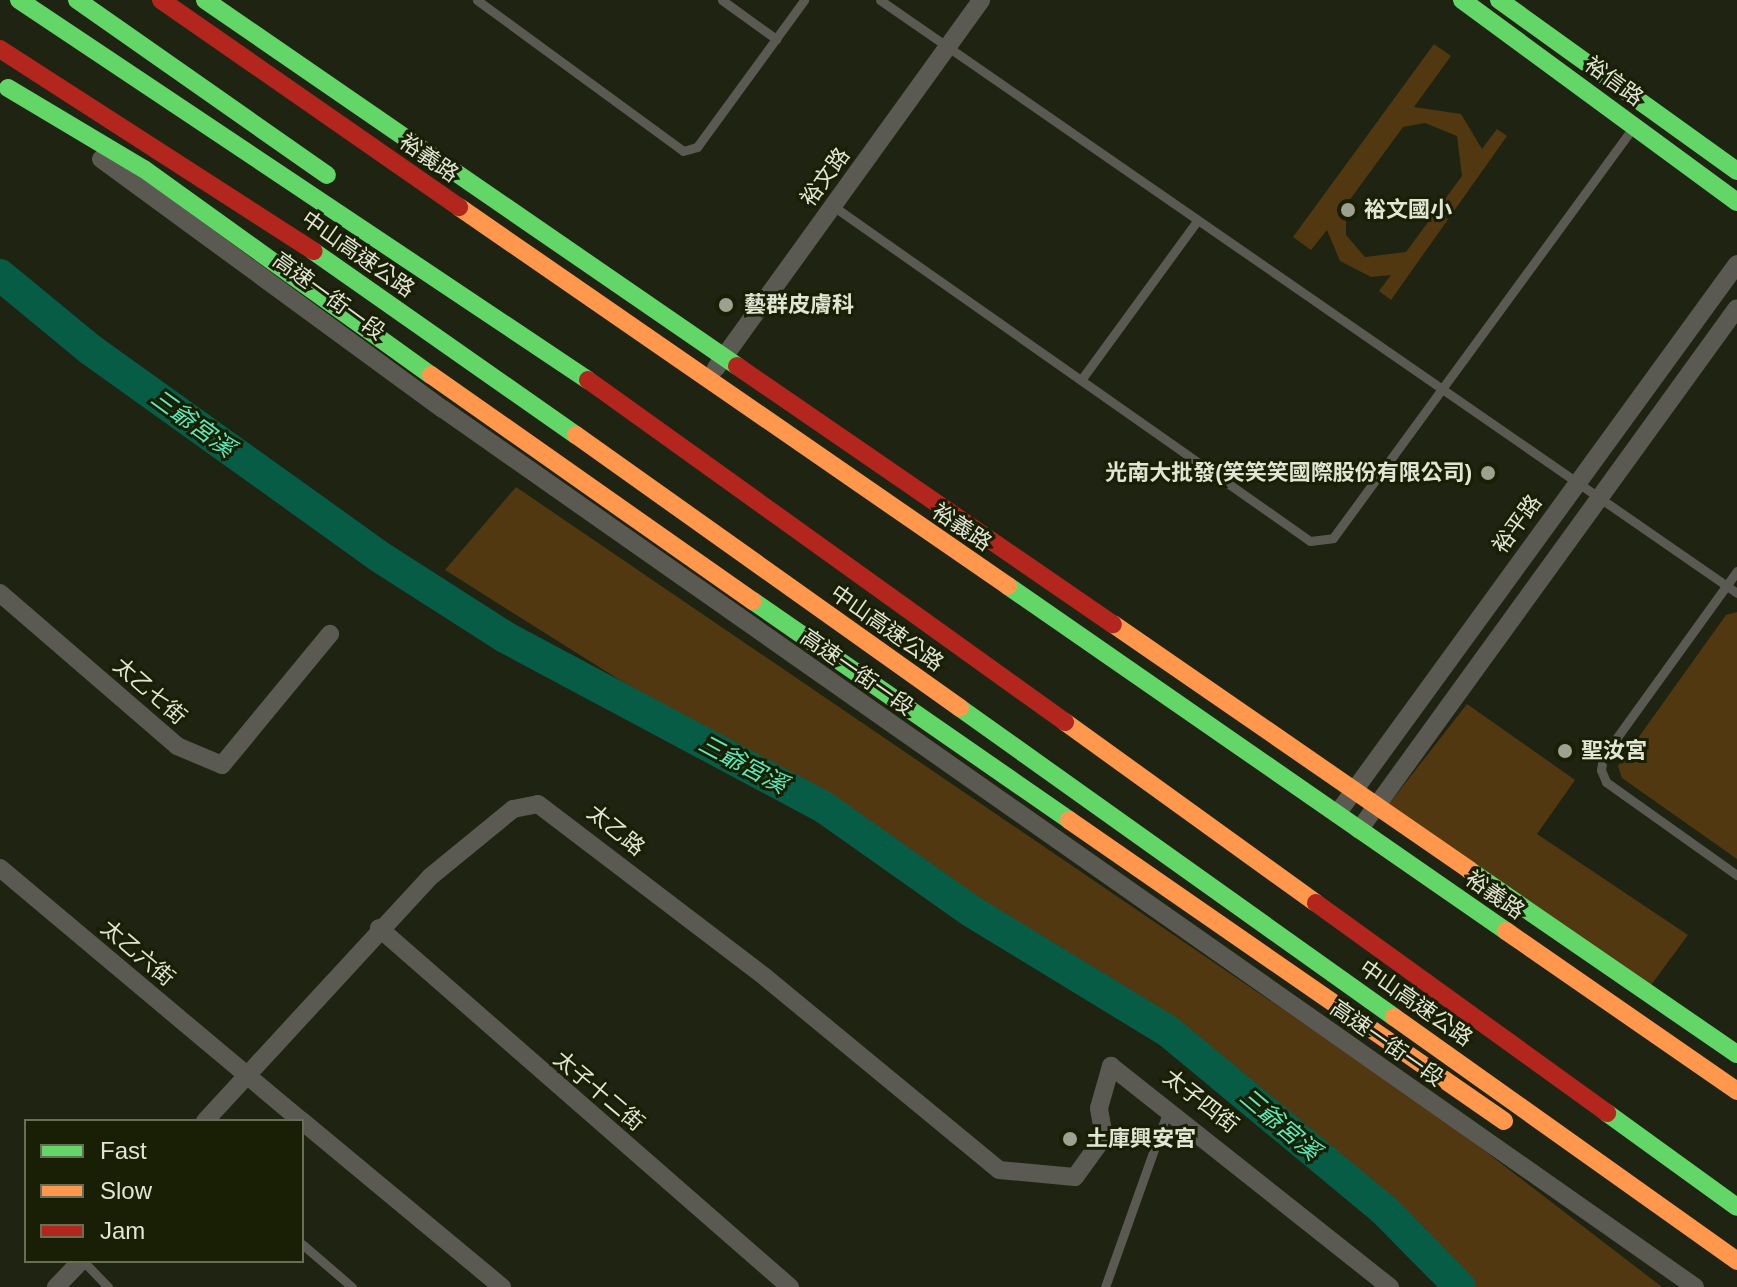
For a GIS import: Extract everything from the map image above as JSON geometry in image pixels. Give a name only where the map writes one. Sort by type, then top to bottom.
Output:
[{"type":"main road","name":"中山高速公路","points":[[19,0],[643,417],[1737,1207]]},
{"type":"main road","points":[[77,0],[345,188]]},
{"type":"main road","name":"裕義路","points":[[161,0],[707,381],[1737,1091]]},
{"type":"main road","name":"裕義路","points":[[205,0],[721,361],[1737,1054]]},
{"type":"main road","name":"裕信路","points":[[1462,0],[1737,202]]},
{"type":"main road","name":"裕信路","points":[[1499,0],[1737,171]]},
{"type":"main road","name":"中山高速公路","points":[[0,49],[294,238],[550,416],[1737,1261]]},
{"type":"main road","points":[[3,81],[144,169],[1184,903],[1737,1275]]},
{"type":"main road","points":[[434,251],[562,340],[643,417]]},
{"type":"street","name":"裕文路","points":[[707,381],[981,0]]},
{"type":"street","name":"高速一街一段","points":[[3,81],[443,409],[1695,1287]]},
{"type":"street","name":"裕平路","points":[[1337,814],[1737,264]]},
{"type":"street","points":[[1359,830],[1737,308]]},
{"type":"street","name":"太乙七街","points":[[0,593],[177,746],[222,765],[330,634]]},
{"type":"street","name":"太乙路","points":[[207,1119],[379,928],[513,809],[538,804],[765,977],[999,1170],[1029,1175]]},
{"type":"street","name":"太乙六街","points":[[0,868],[300,1119]]},
{"type":"street","name":"太子十二街","points":[[379,928],[790,1287]]},
{"type":"street","name":"太子四街","points":[[1029,1175],[1067,1181],[1094,1152],[1104,1137],[1099,1108],[1111,1066],[1169,1107],[1390,1287]]},
{"type":"street","name":"太乙六街","points":[[304,1123],[502,1287]]},
{"type":"street","points":[[56,1287],[80,1263]]},
{"type":"lane","points":[[477,0],[683,151],[697,147],[804,0]]},
{"type":"lane","points":[[722,0],[776,39]]},
{"type":"lane","points":[[880,0],[1597,502],[1737,593]]},
{"type":"lane","points":[[833,206],[1310,541],[1333,538],[1648,107]]},
{"type":"lane","points":[[1081,380],[1197,221]]},
{"type":"lane","points":[[1737,571],[1603,757],[1601,770],[1606,782],[1737,875]]},
{"type":"lane","points":[[1105,1287],[1169,1107]]},
{"type":"lane","points":[[304,1246],[352,1287]]},
{"type":"lane","points":[[84,1263],[108,1287]]},
{"type":"shaded area","points":[[1434,44],[1451,56],[1414,107],[1461,114],[1482,149],[1497,129],[1507,136],[1391,300],[1379,291],[1391,275],[1371,277],[1340,261],[1327,230],[1311,250],[1293,237]],"holes":[[[1425,123],[1457,136],[1462,176],[1406,252],[1365,257],[1346,235],[1346,205],[1403,127]]]},
{"type":"shaded area","points":[[516,487],[1438,1115],[1662,1287],[1474,1287],[1173,1028],[445,570]]},
{"type":"shaded area","points":[[1737,612],[1737,859],[1622,778],[1618,766],[1726,615]]},
{"type":"shaded area","points":[[1467,704],[1575,780],[1537,834],[1688,935],[1651,985],[1385,809]]},
{"type":"waterway","name":"三爺宮溪","points":[[0,275],[91,350],[380,557],[505,637],[822,806],[971,911],[1169,1032],[1384,1210],[1460,1287]]},
{"type":"traffic: fast","points":[[19,0],[588,380]]},
{"type":"traffic: fast","points":[[77,0],[327,175]]},
{"type":"traffic: fast","points":[[205,0],[737,366]]},
{"type":"traffic: fast","points":[[1462,0],[1737,202]]},
{"type":"traffic: fast","points":[[1499,0],[1737,171]]},
{"type":"traffic: fast","points":[[8,88],[144,169],[431,375]]},
{"type":"traffic: fast","points":[[313,251],[576,435]]},
{"type":"traffic: fast","points":[[1008,586],[1506,931]]},
{"type":"traffic: fast","points":[[753,601],[1069,820]]},
{"type":"traffic: fast","points":[[960,708],[1394,1017]]},
{"type":"traffic: fast","points":[[1469,870],[1737,1054]]},
{"type":"traffic: fast","points":[[1607,1113],[1737,1207]]},
{"type":"traffic: slow","points":[[459,207],[1008,586]]},
{"type":"traffic: slow","points":[[431,375],[753,601]]},
{"type":"traffic: slow","points":[[576,435],[960,708]]},
{"type":"traffic: slow","points":[[1113,624],[1469,870]]},
{"type":"traffic: slow","points":[[1065,722],[1316,903]]},
{"type":"traffic: slow","points":[[1069,820],[1504,1121]]},
{"type":"traffic: slow","points":[[1506,931],[1737,1091]]},
{"type":"traffic: slow","points":[[1394,1017],[1737,1261]]},
{"type":"traffic: jam","points":[[161,0],[459,207]]},
{"type":"traffic: jam","points":[[0,49],[313,251]]},
{"type":"traffic: jam","points":[[737,366],[1113,624]]},
{"type":"traffic: jam","points":[[588,380],[1065,722]]},
{"type":"traffic: jam","points":[[1316,903],[1607,1113]]},
{"type":"place","name":"裕文國小","points":[[1348,210]]},
{"type":"place","name":"藝群皮膚科","points":[[726,305]]},
{"type":"place","name":"光南大批發(笑笑笑國際股份有限公司)","points":[[1488,473]]},
{"type":"place","name":"聖汝宮","points":[[1565,751]]},
{"type":"place","name":"土庫興安宮","points":[[1070,1139]]}]
